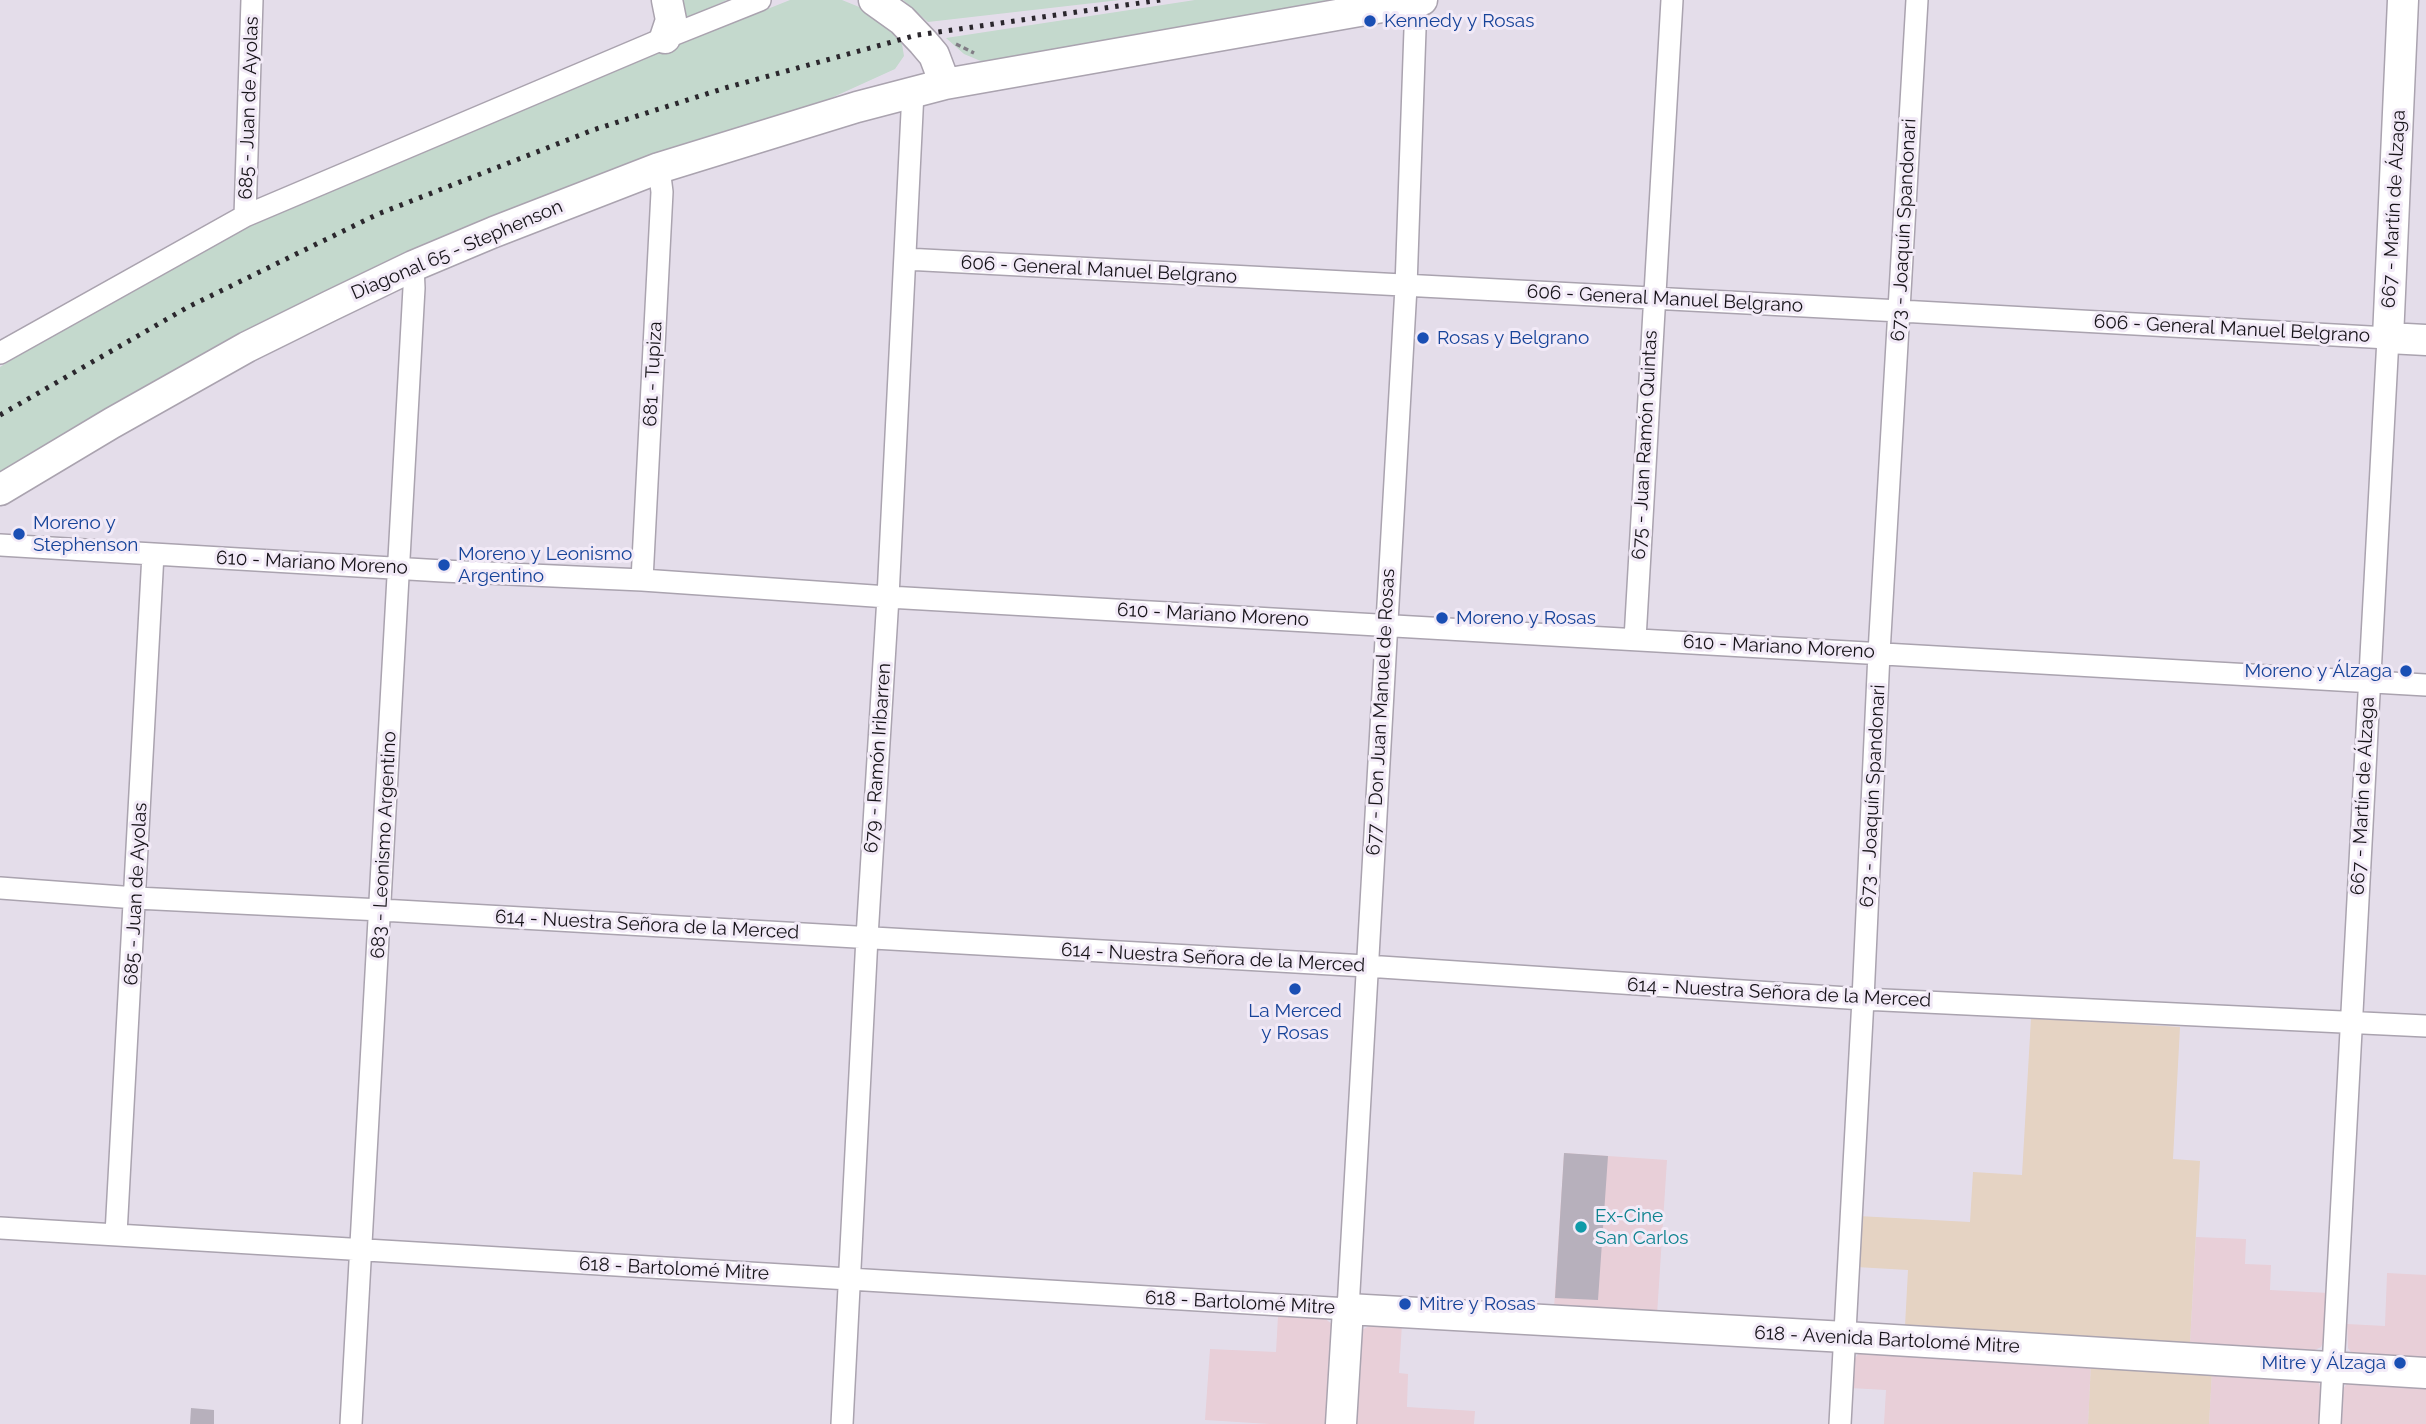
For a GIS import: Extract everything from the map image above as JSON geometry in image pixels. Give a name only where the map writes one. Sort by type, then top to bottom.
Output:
[{"type":"street","name":"685 - Juan de Ayolas","points":[[245,216],[252,0]]},
{"type":"street","points":[[664,38],[671,20],[667,0]]},
{"type":"street","points":[[0,353],[245,216],[760,0]]},
{"type":"street","points":[[874,0],[902,20],[923,42],[934,55],[945,83]]},
{"type":"street","name":"Diagonal 65 - Stephenson","points":[[0,490],[112,423],[236,354],[413,266],[659,168],[945,83],[1419,0]]},
{"type":"street","name":"677 - Don Juan Manuel de Rosas","points":[[1341,1424],[1406,287],[1419,0]]},
{"type":"street","name":"675 - Juan Ramón Quintas","points":[[1635,639],[1672,0]]},
{"type":"street","name":"673 - Joaquín Spandonari","points":[[1840,1424],[1879,653],[1917,0]]},
{"type":"street","name":"667 - Martín de Álzaga","points":[[2330,1424],[2388,338],[2403,0]]},
{"type":"street","name":"679 - Ramón Iribarren","points":[[842,1424],[888,597],[912,92]]},
{"type":"street","name":"681 - Tupiza","points":[[642,580],[662,192],[659,168]]},
{"type":"street","name":"606 - General Manuel Belgrano","points":[[905,259],[2426,340]]},
{"type":"street","name":"683 - Leonismo Argentino","points":[[351,1424],[381,910],[413,266]]},
{"type":"street","name":"610 - Mariano Moreno","points":[[0,545],[2426,685]]},
{"type":"street","name":"685 - Juan de Ayolas","points":[[116,1234],[153,554]]},
{"type":"street","name":"614 - Nuestra Señora de la Merced","points":[[0,888],[136,898],[867,937],[1863,999],[2426,1026]]},
{"type":"street","name":"618 - Bartolomé Mitre","points":[[0,1228],[1348,1309]]},
{"type":"street","name":"618 - Avenida Bartolomé Mitre","points":[[1348,1309],[2426,1373]]},
{"type":"shaded area","points":[[2031,1018],[2180,1027],[2173,1159],[2200,1161],[2190,1343],[1905,1326],[1908,1270],[1856,1267],[1858,1216],[1970,1222],[1973,1172],[2022,1175]]},
{"type":"shaded area","points":[[1564,1153],[1667,1160],[1657,1315],[1554,1308]]},
{"type":"shaded area","points":[[2196,1237],[2246,1239],[2245,1264],[2271,1265],[2270,1290],[2329,1293],[2327,1333],[2321,1347],[2315,1350],[2190,1343]]},
{"type":"shaded area","points":[[2387,1273],[2426,1275],[2426,1358],[2358,1354],[2348,1348],[2347,1324],[2385,1326]]},
{"type":"shaded area","points":[[1278,1316],[1324,1318],[1332,1324],[1328,1424],[1205,1420],[1210,1349],[1276,1352]]},
{"type":"shaded area","points":[[1374,1323],[1402,1324],[1399,1373],[1408,1374],[1407,1407],[1475,1411],[1474,1424],[1354,1424],[1362,1330]]},
{"type":"shaded area","points":[[1859,1353],[2091,1363],[2088,1424],[1884,1424],[1886,1390],[1850,1388],[1852,1362]]},
{"type":"shaded area","points":[[2091,1363],[2212,1371],[2209,1424],[2088,1424]]},
{"type":"shaded area","points":[[2212,1371],[2311,1377],[2319,1383],[2321,1391],[2320,1424],[2209,1424]]},
{"type":"shaded area","points":[[2348,1382],[2426,1382],[2426,1424],[2342,1424],[2343,1389]]},
{"type":"green space","points":[[677,0],[727,0],[682,20]]},
{"type":"green space","points":[[790,0],[842,0],[874,13],[894,28],[902,44],[904,56],[895,69],[818,104],[659,157],[0,474],[0,367],[21,354],[244,228],[550,96]]},
{"type":"green space","points":[[903,0],[1120,0],[928,22]]},
{"type":"green space","points":[[1195,0],[1340,0],[983,62],[964,54],[946,38]]},
{"type":"building","name":"Ex-Cine San Carlos","points":[[1564,1153],[1608,1156],[1598,1300],[1555,1298]]},
{"type":"building","points":[[191,1408],[214,1410],[214,1424],[190,1424]]},
{"type":"railway","points":[[0,415],[188,307],[378,214],[593,130],[725,88],[917,35],[1161,0]]},
{"type":"place","name":"Kennedy y Rosas","points":[[1370,21]]},
{"type":"place","name":"Rosas y Belgrano","points":[[1423,338]]},
{"type":"place","name":"Moreno y Stephenson","points":[[19,534]]},
{"type":"place","name":"Moreno y Leonismo Argentino","points":[[444,565]]},
{"type":"place","name":"Moreno y Rosas","points":[[1442,618]]},
{"type":"place","name":"Moreno y Álzaga","points":[[2406,671]]},
{"type":"place","name":"La Merced y Rosas","points":[[1295,989]]},
{"type":"place","name":"Ex-Cine San Carlos","points":[[1581,1227]]},
{"type":"place","name":"Mitre y Rosas","points":[[1405,1304]]},
{"type":"place","name":"Mitre y Álzaga","points":[[2400,1363]]}]
